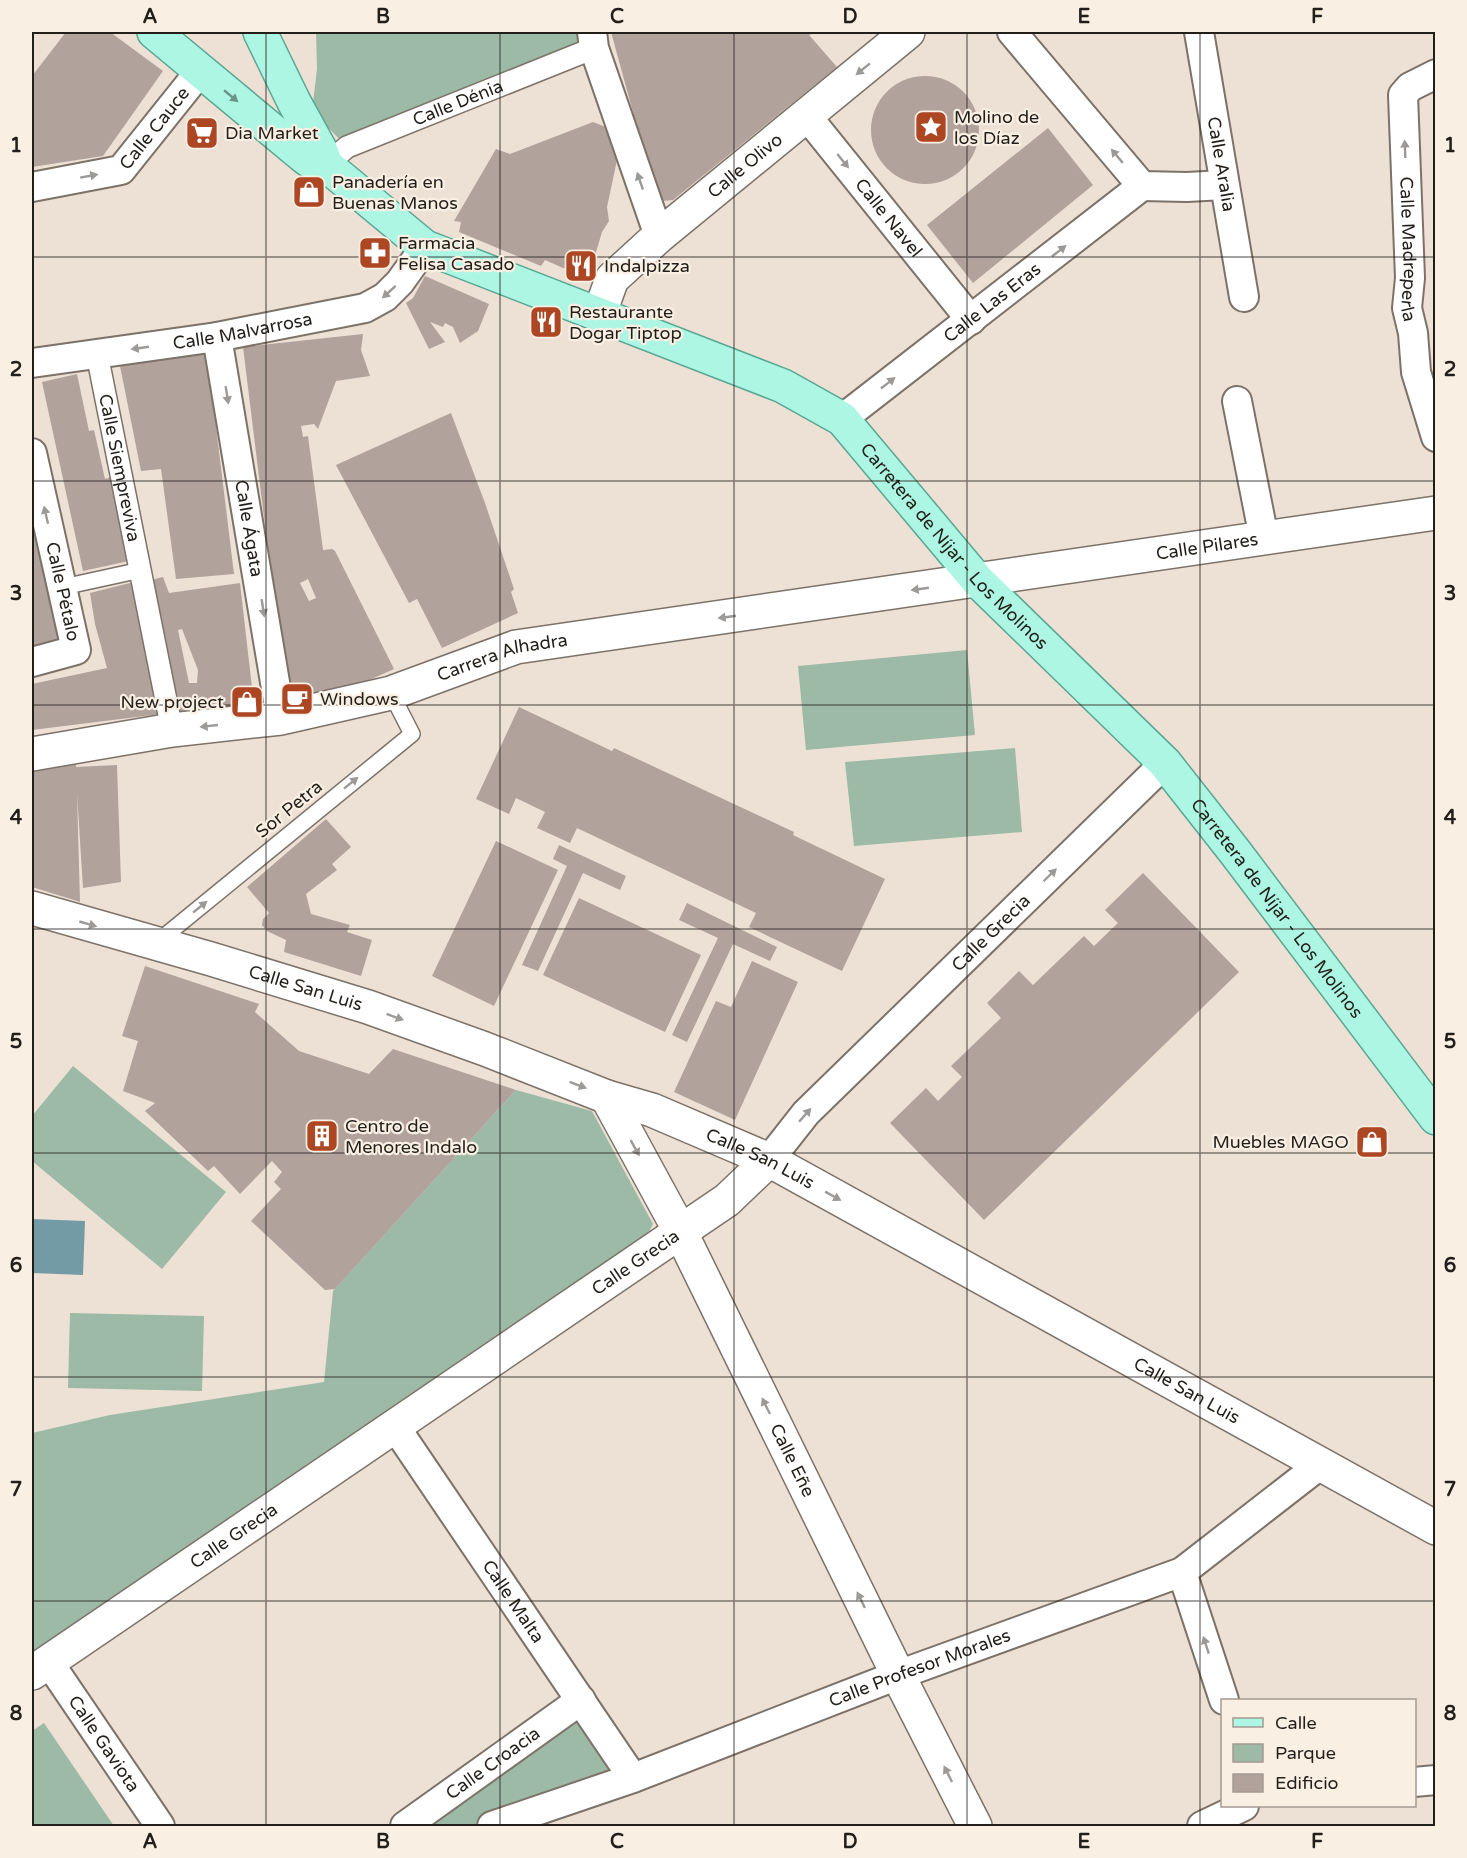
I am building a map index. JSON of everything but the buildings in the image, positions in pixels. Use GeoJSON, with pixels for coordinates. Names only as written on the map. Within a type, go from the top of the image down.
{"type":"FeatureCollection","features":[{"type":"Feature","properties":{"kind":"main road"},"geometry":{"type":"LineString","coordinates":[[154,32],[302,155],[310,161],[326,165]]}},
{"type":"Feature","properties":{"kind":"main road"},"geometry":{"type":"LineString","coordinates":[[260,32],[326,165]]}},
{"type":"Feature","properties":{"kind":"main road","name":"Carretera de Níjar - Los Molinos"},"geometry":{"type":"LineString","coordinates":[[326,165],[425,247],[783,386],[842,419],[978,581],[1165,763],[1436,1118]]}},
{"type":"Feature","properties":{"kind":"street","name":"Calle Olivo"},"geometry":{"type":"LineString","coordinates":[[599,315],[612,279],[659,236],[908,32]]}},
{"type":"Feature","properties":{"kind":"street"},"geometry":{"type":"LineString","coordinates":[[1012,32],[1142,186],[1224,185]]}},
{"type":"Feature","properties":{"kind":"street","name":"Calle Aralia"},"geometry":{"type":"LineString","coordinates":[[1199,32],[1244,297]]}},
{"type":"Feature","properties":{"kind":"street","name":"Calle Dénia"},"geometry":{"type":"LineString","coordinates":[[326,165],[346,147],[593,40]]}},
{"type":"Feature","properties":{"kind":"street"},"geometry":{"type":"LineString","coordinates":[[593,40],[659,236]]}},
{"type":"Feature","properties":{"kind":"street","name":"Calle Cauce"},"geometry":{"type":"LineString","coordinates":[[32,187],[121,170],[201,70]]}},
{"type":"Feature","properties":{"kind":"street","name":"Calle Madreperla"},"geometry":{"type":"LineString","coordinates":[[1436,74],[1410,87],[1403,95],[1410,278],[1407,308],[1424,327],[1416,372],[1436,437]]}},
{"type":"Feature","properties":{"kind":"street","name":"Calle Navel"},"geometry":{"type":"LineString","coordinates":[[806,115],[971,320]]}},
{"type":"Feature","properties":{"kind":"street","name":"Calle Las Eras"},"geometry":{"type":"LineString","coordinates":[[842,419],[1142,186]]}},
{"type":"Feature","properties":{"kind":"street","name":"Calle Malvarrosa"},"geometry":{"type":"LineString","coordinates":[[32,363],[218,337],[365,308],[385,297],[400,282],[425,247]]}},
{"type":"Feature","properties":{"kind":"street","name":"Calle Ágata"},"geometry":{"type":"LineString","coordinates":[[218,337],[281,718]]}},
{"type":"Feature","properties":{"kind":"street","name":"Calle Siempreviva"},"geometry":{"type":"LineString","coordinates":[[97,354],[172,730]]}},
{"type":"Feature","properties":{"kind":"street"},"geometry":{"type":"LineString","coordinates":[[1237,401],[1264,538]]}},
{"type":"Feature","properties":{"kind":"street","name":"Calle Pétalo"},"geometry":{"type":"LineString","coordinates":[[32,453],[76,650],[32,662]]}},
{"type":"Feature","properties":{"kind":"street","name":"Calle Pilares"},"geometry":{"type":"LineString","coordinates":[[978,581],[1436,513]]}},
{"type":"Feature","properties":{"kind":"street","name":"Carrera Alhadra"},"geometry":{"type":"LineString","coordinates":[[32,754],[172,730],[281,718],[391,693],[516,647],[978,581]]}},
{"type":"Feature","properties":{"kind":"street","name":"Calle Grecia"},"geometry":{"type":"LineString","coordinates":[[40,1667],[727,1200],[769,1160],[806,1113],[1165,763]]}},
{"type":"Feature","properties":{"kind":"street","name":"Calle San Luis"},"geometry":{"type":"LineString","coordinates":[[32,908],[368,1007],[607,1096],[652,1110],[769,1160],[1436,1528]]}},
{"type":"Feature","properties":{"kind":"street","name":"Calle Eñe"},"geometry":{"type":"LineString","coordinates":[[607,1096],[680,1231],[898,1676],[975,1827]]}},
{"type":"Feature","properties":{"kind":"street","name":"Calle Malta"},"geometry":{"type":"LineString","coordinates":[[394,1425],[633,1778]]}},
{"type":"Feature","properties":{"kind":"street","name":"Calle Profesor Morales"},"geometry":{"type":"LineString","coordinates":[[492,1827],[633,1778],[898,1676],[1182,1572],[1321,1464]]}},
{"type":"Feature","properties":{"kind":"street"},"geometry":{"type":"LineString","coordinates":[[1182,1572],[1223,1699]]}},
{"type":"Feature","properties":{"kind":"street","name":"Calle Gaviota"},"geometry":{"type":"LineString","coordinates":[[40,1667],[160,1827]]}},
{"type":"Feature","properties":{"kind":"street","name":"Calle Croacia"},"geometry":{"type":"LineString","coordinates":[[405,1827],[581,1700]]}},
{"type":"Feature","properties":{"kind":"street"},"geometry":{"type":"LineString","coordinates":[[1416,1782],[1436,1780]]}},
{"type":"Feature","properties":{"kind":"street"},"geometry":{"type":"LineString","coordinates":[[1202,1827],[1242,1807]]}},
{"type":"Feature","properties":{"kind":"lane"},"geometry":{"type":"LineString","coordinates":[[63,587],[141,575]]}},
{"type":"Feature","properties":{"kind":"lane","name":"Sor Petra"},"geometry":{"type":"LineString","coordinates":[[155,944],[412,734],[391,693]]}},
{"type":"Feature","properties":{"kind":"green space"},"geometry":{"type":"Polygon","coordinates":[[[316,32],[592,32],[594,48],[347,147],[312,111],[317,69],[316,32]]]}},
{"type":"Feature","properties":{"kind":"green space"},"geometry":{"type":"Polygon","coordinates":[[[967,650],[975,735],[806,750],[798,666],[967,650]]]}},
{"type":"Feature","properties":{"kind":"green space"},"geometry":{"type":"Polygon","coordinates":[[[1015,748],[1022,832],[854,846],[845,762],[1015,748]]]}},
{"type":"Feature","properties":{"kind":"green space"},"geometry":{"type":"Polygon","coordinates":[[[73,1066],[226,1192],[162,1269],[32,1161],[32,1116],[73,1066]]]}},
{"type":"Feature","properties":{"kind":"green space"},"geometry":{"type":"Polygon","coordinates":[[[516,1090],[592,1111],[653,1224],[632,1264],[32,1677],[32,1433],[110,1415],[324,1382],[333,1291],[516,1090]]]}},
{"type":"Feature","properties":{"kind":"green space"},"geometry":{"type":"Polygon","coordinates":[[[70,1313],[204,1316],[202,1391],[68,1388],[70,1313]]]}},
{"type":"Feature","properties":{"kind":"green space"},"geometry":{"type":"Polygon","coordinates":[[[581,1700],[633,1778],[492,1826],[405,1826],[581,1700]]]}},
{"type":"Feature","properties":{"kind":"green space"},"geometry":{"type":"Polygon","coordinates":[[[44,1723],[114,1826],[32,1826],[32,1731],[44,1723]]]}},
{"type":"Feature","properties":{"kind":"water"},"geometry":{"type":"Polygon","coordinates":[[[32,1219],[85,1221],[83,1275],[32,1273],[32,1219]]]}},
{"type":"Feature","properties":{"kind":"place","name":"Molino de los Díaz"},"geometry":{"type":"Point","coordinates":[931,127]}},
{"type":"Feature","properties":{"kind":"place","name":"Dia Market"},"geometry":{"type":"Point","coordinates":[202,133]}},
{"type":"Feature","properties":{"kind":"place","name":"Panadería en Buenas Manos"},"geometry":{"type":"Point","coordinates":[309,192]}},
{"type":"Feature","properties":{"kind":"place","name":"Farmacia Felisa Casado"},"geometry":{"type":"Point","coordinates":[375,253]}},
{"type":"Feature","properties":{"kind":"place","name":"Indalpizza"},"geometry":{"type":"Point","coordinates":[581,266]}},
{"type":"Feature","properties":{"kind":"place","name":"Restaurante Dogar Tiptop"},"geometry":{"type":"Point","coordinates":[546,322]}},
{"type":"Feature","properties":{"kind":"place","name":"Windows"},"geometry":{"type":"Point","coordinates":[297,699]}},
{"type":"Feature","properties":{"kind":"place","name":"New project"},"geometry":{"type":"Point","coordinates":[247,702]}},
{"type":"Feature","properties":{"kind":"place","name":"Centro de Menores Indalo"},"geometry":{"type":"Point","coordinates":[322,1136]}},
{"type":"Feature","properties":{"kind":"place","name":"Muebles MAGO"},"geometry":{"type":"Point","coordinates":[1372,1142]}}]}
